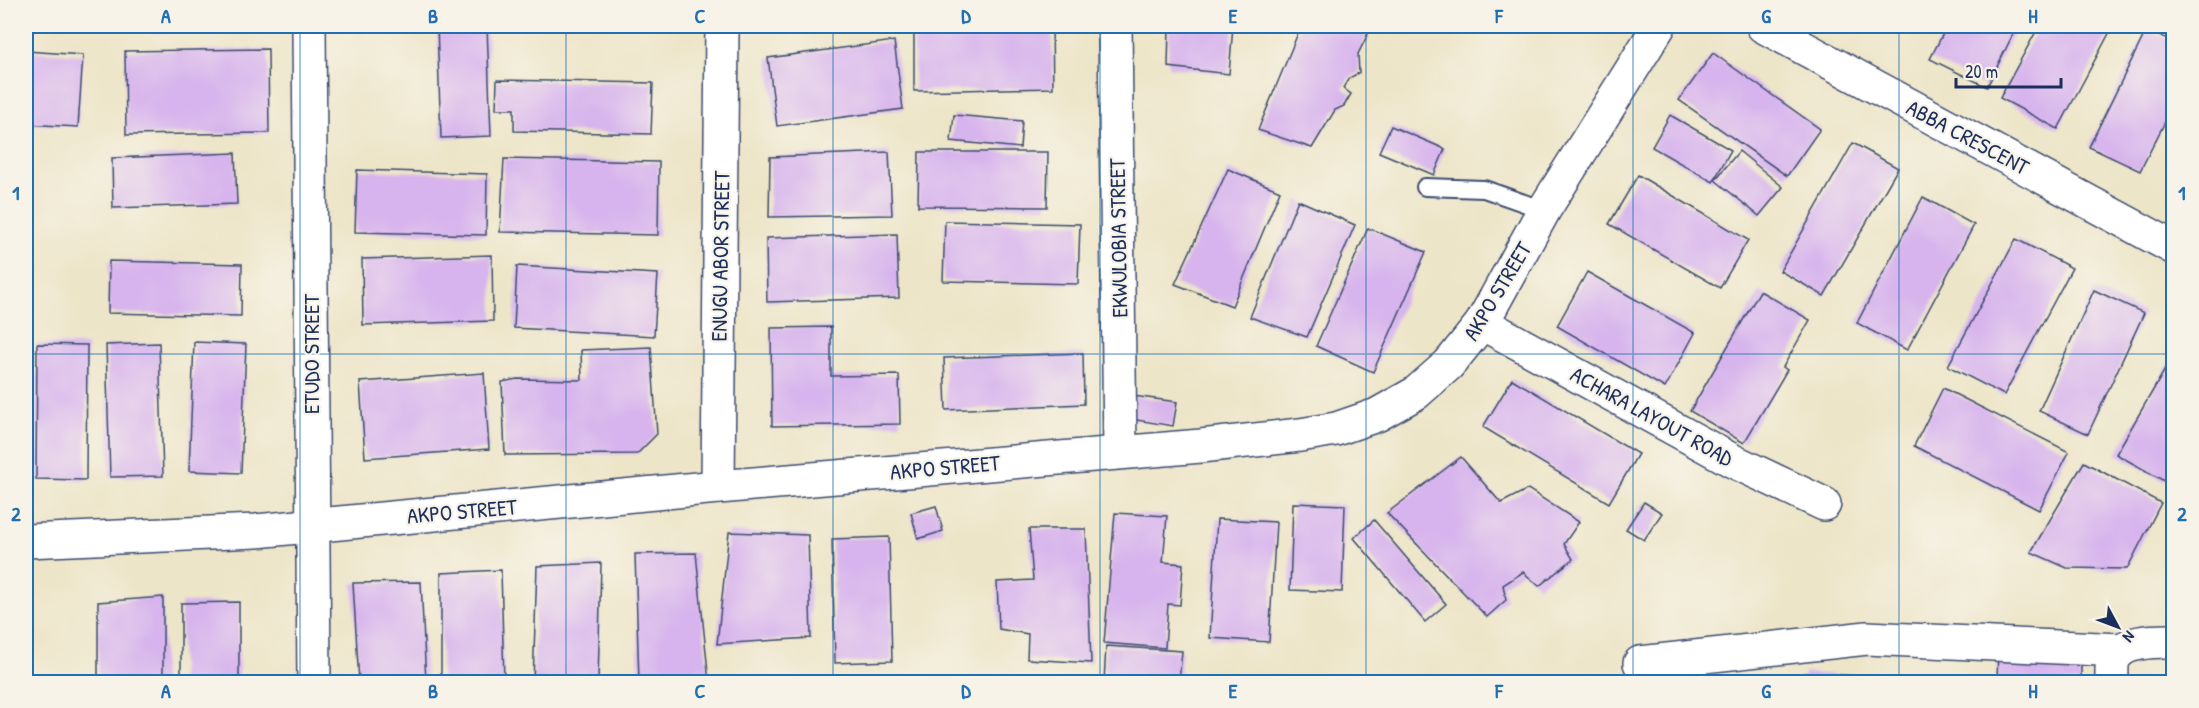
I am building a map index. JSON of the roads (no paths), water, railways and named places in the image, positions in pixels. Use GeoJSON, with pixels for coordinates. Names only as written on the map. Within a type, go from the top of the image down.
{"type":"FeatureCollection","features":[{"type":"Feature","properties":{"kind":"street","name":"ETUDO STREET"},"geometry":{"type":"LineString","coordinates":[[309,26],[314,682]]}},
{"type":"Feature","properties":{"kind":"street","name":"ENUGU ABOR STREET"},"geometry":{"type":"LineString","coordinates":[[718,487],[722,26]]}},
{"type":"Feature","properties":{"kind":"street","name":"EKWULOBIA STREET"},"geometry":{"type":"LineString","coordinates":[[1115,26],[1120,451]]}},
{"type":"Feature","properties":{"kind":"street","name":"AKPO STREET"},"geometry":{"type":"LineString","coordinates":[[26,542],[312,526],[718,487],[1120,451],[1202,446],[1336,429],[1377,415],[1416,393],[1449,364],[1482,323],[1544,210],[1659,26]]}},
{"type":"Feature","properties":{"kind":"street","name":"ABBA CRESCENT"},"geometry":{"type":"LineString","coordinates":[[1763,26],[2174,248]]}},
{"type":"Feature","properties":{"kind":"street","name":"ACHARA LAYOUT ROAD"},"geometry":{"type":"LineString","coordinates":[[1482,323],[1733,461],[1824,504]]}},
{"type":"Feature","properties":{"kind":"street"},"geometry":{"type":"LineString","coordinates":[[1640,663],[1867,638],[2121,650],[2148,641],[2174,641]]}},
{"type":"Feature","properties":{"kind":"street"},"geometry":{"type":"LineString","coordinates":[[2112,682],[2113,660],[2121,650]]}},
{"type":"Feature","properties":{"kind":"lane"},"geometry":{"type":"LineString","coordinates":[[1425,187],[1484,189],[1544,210]]}}]}
